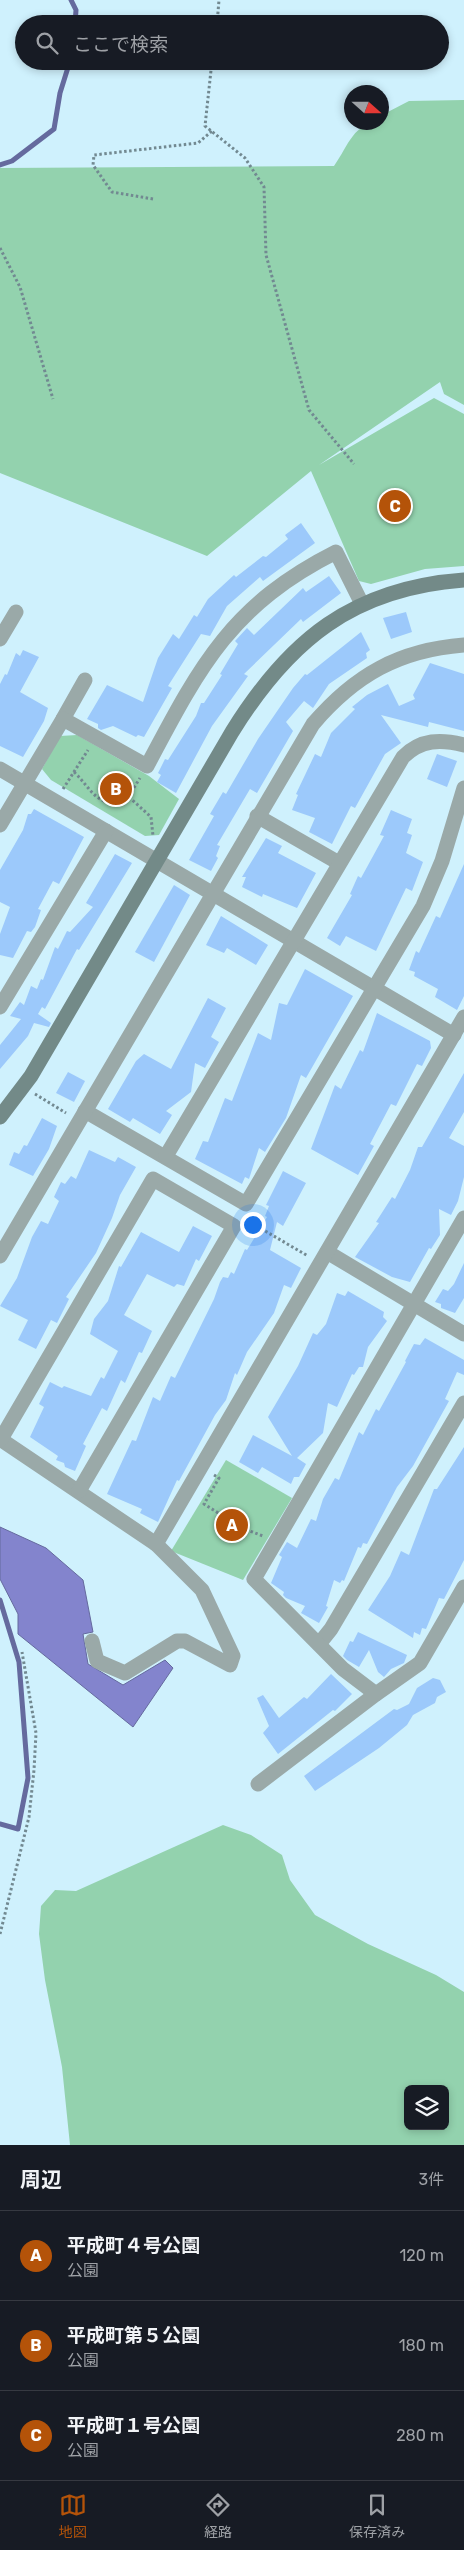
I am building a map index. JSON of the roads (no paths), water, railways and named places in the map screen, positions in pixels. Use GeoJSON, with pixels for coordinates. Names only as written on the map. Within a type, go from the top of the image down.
{"type":"FeatureCollection","features":[{"type":"Feature","properties":{"kind":"street"},"geometry":{"type":"LineString","coordinates":[[63,719],[147,766],[177,709],[210,657],[238,621],[275,588],[305,568],[336,552],[362,604]]}},
{"type":"Feature","properties":{"kind":"street"},"geometry":{"type":"LineString","coordinates":[[0,1117],[31,1076],[232,732],[266,681],[302,643],[346,612],[362,604],[404,589],[464,580]]}},
{"type":"Feature","properties":{"kind":"street"},"geometry":{"type":"LineString","coordinates":[[0,639],[16,612]]}},
{"type":"Feature","properties":{"kind":"street"},"geometry":{"type":"LineString","coordinates":[[0,1256],[79,1114],[313,724],[350,686],[370,672],[392,661],[420,652],[464,645]]}},
{"type":"Feature","properties":{"kind":"street"},"geometry":{"type":"LineString","coordinates":[[0,825],[85,680]]}},
{"type":"Feature","properties":{"kind":"street"},"geometry":{"type":"LineString","coordinates":[[166,1156],[397,765],[409,750],[424,743],[438,740],[464,745]]}},
{"type":"Feature","properties":{"kind":"street"},"geometry":{"type":"LineString","coordinates":[[0,769],[158,860],[211,894],[373,990],[454,1035]]}},
{"type":"Feature","properties":{"kind":"street"},"geometry":{"type":"LineString","coordinates":[[79,1114],[166,1156],[246,1204],[431,889],[464,788]]}},
{"type":"Feature","properties":{"kind":"street"},"geometry":{"type":"LineString","coordinates":[[257,816],[339,863]]}},
{"type":"Feature","properties":{"kind":"street"},"geometry":{"type":"LineString","coordinates":[[0,1007],[106,831]]}},
{"type":"Feature","properties":{"kind":"street"},"geometry":{"type":"LineString","coordinates":[[156,1544],[464,1017]]}},
{"type":"Feature","properties":{"kind":"street"},"geometry":{"type":"LineString","coordinates":[[78,1492],[234,1226],[153,1179],[0,1439],[78,1492],[156,1544],[202,1590],[233,1656],[230,1665],[184,1642],[177,1641],[125,1673],[97,1661],[92,1641]]}},
{"type":"Feature","properties":{"kind":"street"},"geometry":{"type":"LineString","coordinates":[[376,1694],[343,1669],[254,1579],[464,1218]]}},
{"type":"Feature","properties":{"kind":"street"},"geometry":{"type":"LineString","coordinates":[[327,1252],[464,1334]]}},
{"type":"Feature","properties":{"kind":"street"},"geometry":{"type":"LineString","coordinates":[[319,1644],[331,1630],[464,1403]]}},
{"type":"Feature","properties":{"kind":"street"},"geometry":{"type":"LineString","coordinates":[[258,1784],[420,1663],[464,1587]]}},
{"type":"Feature","properties":{"kind":"water"},"geometry":{"type":"Polygon","coordinates":[[[0,1527],[46,1548],[83,1580],[93,1632],[83,1634],[88,1664],[123,1685],[165,1660],[173,1668],[133,1727],[18,1634],[18,1614],[0,1579],[0,1527]]]}},
{"type":"Feature","properties":{"kind":"waterway"},"geometry":{"type":"LineString","coordinates":[[71,0],[76,10],[76,15]]}},
{"type":"Feature","properties":{"kind":"waterway"},"geometry":{"type":"LineString","coordinates":[[0,165],[12,161],[54,129],[60,93],[67,70]]}},
{"type":"Feature","properties":{"kind":"waterway"},"geometry":{"type":"LineString","coordinates":[[0,1600],[19,1662],[28,1778],[18,1829],[0,1824]]}},
{"type":"Feature","properties":{"kind":"place","name":"平成町１号公園"},"geometry":{"type":"Point","coordinates":[395,506]}},
{"type":"Feature","properties":{"kind":"place","name":"平成町第５公園"},"geometry":{"type":"Point","coordinates":[116,789]}},
{"type":"Feature","properties":{"kind":"place","name":"平成町４号公園"},"geometry":{"type":"Point","coordinates":[232,1525]}}]}
